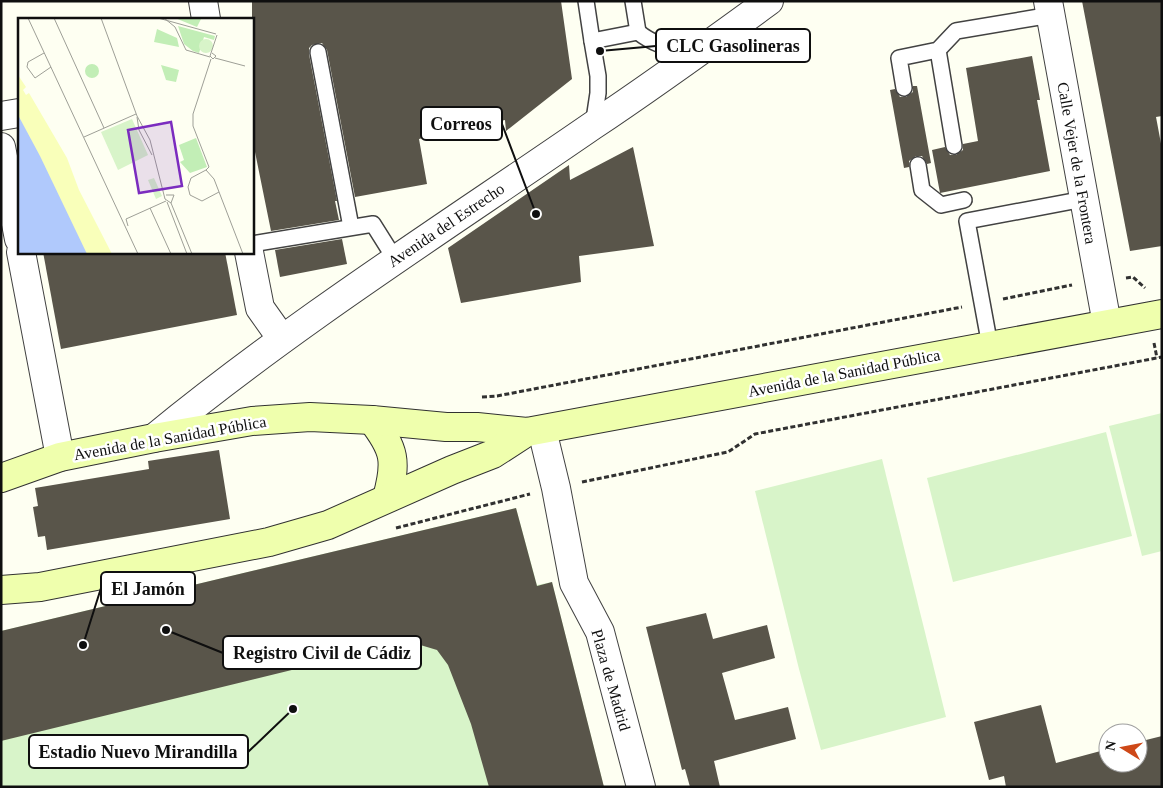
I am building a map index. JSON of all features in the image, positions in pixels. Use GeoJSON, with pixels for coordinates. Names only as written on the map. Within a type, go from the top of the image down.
{"type":"FeatureCollection","features":[{"type":"Feature","properties":{"kind":"main road","name":"Avenida de la Sanidad Pública"},"geometry":{"type":"LineString","coordinates":[[1,478],[60,457],[252,421],[310,418],[372,420],[446,427],[535,431],[1162,314]]}},
{"type":"Feature","properties":{"kind":"main road"},"geometry":{"type":"LineString","coordinates":[[372,420],[385,437],[393,457],[393,475],[387,498]]}},
{"type":"Feature","properties":{"kind":"main road","name":"Avenida de la Sanidad Pública"},"geometry":{"type":"LineString","coordinates":[[1,590],[40,587],[269,542],[328,525],[493,454],[535,431]]}},
{"type":"Feature","properties":{"kind":"street"},"geometry":{"type":"LineString","coordinates":[[203,1],[206,18]]}},
{"type":"Feature","properties":{"kind":"street","name":"Avenida del Estrecho"},"geometry":{"type":"LineString","coordinates":[[154,438],[282,339],[395,259],[593,126],[769,1]]}},
{"type":"Feature","properties":{"kind":"street","name":"Calle Vejer de la Frontera"},"geometry":{"type":"LineString","coordinates":[[1049,8],[1107,324]]}},
{"type":"Feature","properties":{"kind":"street"},"geometry":{"type":"LineString","coordinates":[[1,116],[18,113]]}},
{"type":"Feature","properties":{"kind":"street"},"geometry":{"type":"LineString","coordinates":[[1,147],[18,234]]}},
{"type":"Feature","properties":{"kind":"street"},"geometry":{"type":"LineString","coordinates":[[21,254],[60,457]]}},
{"type":"Feature","properties":{"kind":"street"},"geometry":{"type":"LineString","coordinates":[[249,254],[260,308],[282,339]]}},
{"type":"Feature","properties":{"kind":"street","name":"Plaza de Madrid"},"geometry":{"type":"LineString","coordinates":[[535,431],[556,488],[574,583],[600,632],[641,787]]}},
{"type":"Feature","properties":{"kind":"lane"},"geometry":{"type":"LineString","coordinates":[[586,1],[598,76],[598,93],[593,126]]}},
{"type":"Feature","properties":{"kind":"lane"},"geometry":{"type":"LineString","coordinates":[[633,1],[638,32],[648,40],[664,47],[695,55]]}},
{"type":"Feature","properties":{"kind":"lane"},"geometry":{"type":"LineString","coordinates":[[904,88],[899,58],[938,50],[956,31],[1049,8]]}},
{"type":"Feature","properties":{"kind":"lane"},"geometry":{"type":"LineString","coordinates":[[592,41],[638,32]]}},
{"type":"Feature","properties":{"kind":"lane"},"geometry":{"type":"LineString","coordinates":[[938,50],[954,146]]}},
{"type":"Feature","properties":{"kind":"lane"},"geometry":{"type":"LineString","coordinates":[[318,52],[351,227]]}},
{"type":"Feature","properties":{"kind":"lane"},"geometry":{"type":"LineString","coordinates":[[918,166],[922,190],[941,205],[963,194],[990,346]]}},
{"type":"Feature","properties":{"kind":"lane"},"geometry":{"type":"LineString","coordinates":[[968,221],[1084,200]]}},
{"type":"Feature","properties":{"kind":"lane"},"geometry":{"type":"LineString","coordinates":[[254,244],[372,224],[395,259]]}},
{"type":"Feature","properties":{"kind":"path"},"geometry":{"type":"LineString","coordinates":[[479,397],[497,396],[1080,284]]}},
{"type":"Feature","properties":{"kind":"path"},"geometry":{"type":"LineString","coordinates":[[1157,358],[1162,357]]}},
{"type":"Feature","properties":{"kind":"green space"},"geometry":{"type":"Polygon","coordinates":[[[1162,413],[1162,551],[1142,556],[1109,426],[1162,413]]]}},
{"type":"Feature","properties":{"kind":"green space"},"geometry":{"type":"Polygon","coordinates":[[[1106,432],[1132,536],[953,582],[927,478],[1106,432]]]}},
{"type":"Feature","properties":{"kind":"green space"},"geometry":{"type":"Polygon","coordinates":[[[882,459],[946,717],[821,750],[755,491],[882,459]]]}},
{"type":"Feature","properties":{"kind":"green space"},"geometry":{"type":"Polygon","coordinates":[[[516,508],[537,585],[552,582],[604,787],[1,787],[1,631],[516,508]]]}},
{"type":"Feature","properties":{"kind":"building"},"geometry":{"type":"Polygon","coordinates":[[[252,1],[561,1],[572,79],[506,131],[505,120],[419,139],[427,184],[355,197],[327,50],[322,43],[312,45],[309,48],[309,54],[339,220],[271,231],[254,147],[254,18],[252,18],[252,1]]]}},
{"type":"Feature","properties":{"kind":"building"},"geometry":{"type":"Polygon","coordinates":[[[1082,1],[1162,1],[1162,116],[1156,117],[1162,149],[1162,246],[1130,251],[1082,1]]]}},
{"type":"Feature","properties":{"kind":"building"},"geometry":{"type":"Polygon","coordinates":[[[1032,56],[1040,100],[1037,100],[1050,171],[940,193],[932,150],[945,147],[950,155],[956,155],[963,150],[963,144],[978,141],[966,68],[1032,56]]]}},
{"type":"Feature","properties":{"kind":"building"},"geometry":{"type":"Polygon","coordinates":[[[913,86],[917,86],[931,163],[927,164],[922,156],[916,156],[909,161],[909,167],[904,168],[890,90],[895,89],[900,97],[906,97],[913,92],[913,86]]]}},
{"type":"Feature","properties":{"kind":"building"},"geometry":{"type":"Polygon","coordinates":[[[633,147],[654,246],[579,256],[581,282],[461,303],[448,248],[569,165],[570,180],[633,147]]]}},
{"type":"Feature","properties":{"kind":"building"},"geometry":{"type":"Polygon","coordinates":[[[342,239],[347,264],[280,277],[275,250],[342,239]]]}},
{"type":"Feature","properties":{"kind":"building"},"geometry":{"type":"Polygon","coordinates":[[[43,254],[225,254],[237,315],[61,349],[43,254]]]}},
{"type":"Feature","properties":{"kind":"building"},"geometry":{"type":"Polygon","coordinates":[[[219,450],[230,519],[47,550],[45,536],[38,537],[33,507],[38,506],[35,488],[149,469],[148,461],[219,450]]]}},
{"type":"Feature","properties":{"kind":"building"},"geometry":{"type":"Polygon","coordinates":[[[516,508],[537,586],[552,582],[604,787],[489,787],[471,724],[448,665],[437,650],[417,644],[304,667],[1,741],[1,631],[516,508]]]}},
{"type":"Feature","properties":{"kind":"building"},"geometry":{"type":"Polygon","coordinates":[[[706,613],[713,639],[767,625],[775,658],[722,673],[735,720],[788,707],[796,739],[714,761],[720,787],[690,787],[685,769],[682,770],[646,627],[706,613]]]}},
{"type":"Feature","properties":{"kind":"building"},"geometry":{"type":"Polygon","coordinates":[[[1041,705],[1056,763],[1098,752],[1098,773],[1148,773],[1148,740],[1162,736],[1162,787],[1006,787],[1004,776],[989,780],[974,722],[1041,705]]]}},
{"type":"Feature","properties":{"kind":"place","name":"CLC Gasolineras"},"geometry":{"type":"Point","coordinates":[600,51]}},
{"type":"Feature","properties":{"kind":"place","name":"Correos"},"geometry":{"type":"Point","coordinates":[536,214]}},
{"type":"Feature","properties":{"kind":"place","name":"Registro Civil de Cádiz"},"geometry":{"type":"Point","coordinates":[166,630]}},
{"type":"Feature","properties":{"kind":"place","name":"El Jamón"},"geometry":{"type":"Point","coordinates":[83,645]}},
{"type":"Feature","properties":{"kind":"place","name":"Estadio Nuevo Mirandilla"},"geometry":{"type":"Point","coordinates":[293,709]}}]}
